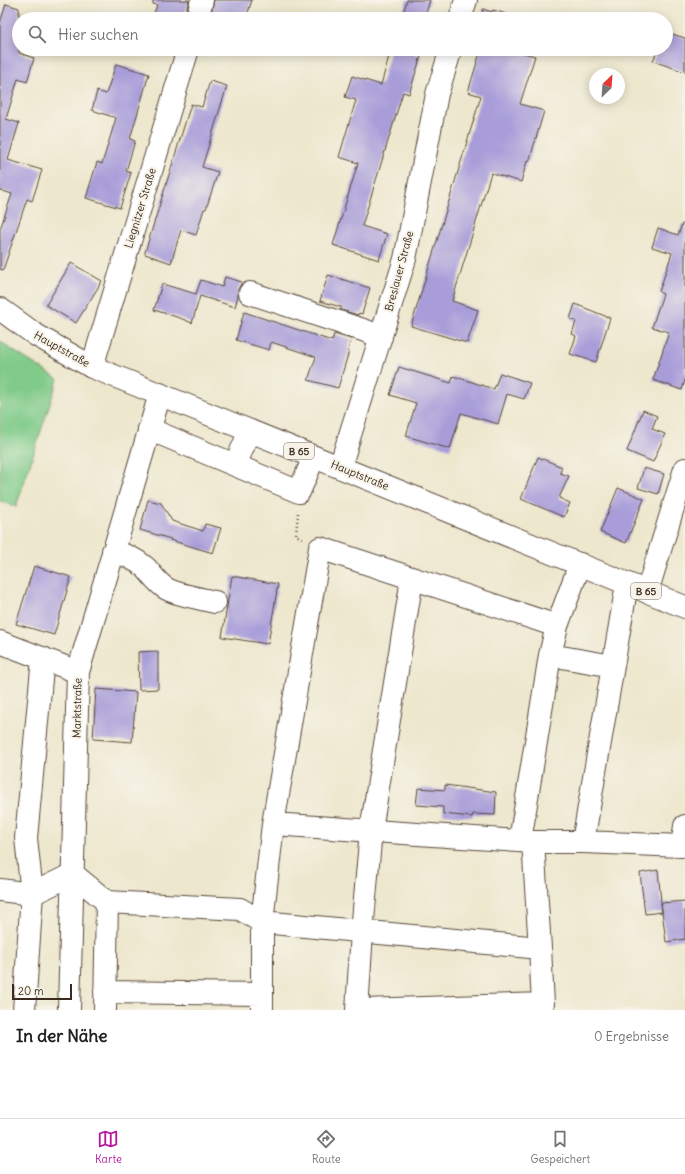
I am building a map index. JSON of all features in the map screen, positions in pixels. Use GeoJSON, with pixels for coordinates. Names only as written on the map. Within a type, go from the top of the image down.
{"type":"FeatureCollection","features":[{"type":"Feature","properties":{"kind":"street"},"geometry":{"type":"LineString","coordinates":[[199,12],[202,0]]}},
{"type":"Feature","properties":{"kind":"street"},"geometry":{"type":"LineString","coordinates":[[462,12],[466,0]]}},
{"type":"Feature","properties":{"kind":"street","name":"Liegnitzer Straße"},"geometry":{"type":"LineString","coordinates":[[92,367],[186,56]]}},
{"type":"Feature","properties":{"kind":"street","name":"Breslauer Straße"},"geometry":{"type":"LineString","coordinates":[[340,467],[405,259],[437,94],[449,56]]}},
{"type":"Feature","properties":{"kind":"street"},"geometry":{"type":"LineString","coordinates":[[250,293],[381,337]]}},
{"type":"Feature","properties":{"kind":"street","name":"Hauptstraße"},"geometry":{"type":"LineString","coordinates":[[0,309],[36,336],[92,367],[685,607]]}},
{"type":"Feature","properties":{"kind":"street","name":"Marktstraße"},"geometry":{"type":"LineString","coordinates":[[69,1010],[78,672],[160,394]]}},
{"type":"Feature","properties":{"kind":"street"},"geometry":{"type":"LineString","coordinates":[[149,429],[299,492],[314,457]]}},
{"type":"Feature","properties":{"kind":"street"},"geometry":{"type":"LineString","coordinates":[[235,465],[250,431]]}},
{"type":"Feature","properties":{"kind":"street"},"geometry":{"type":"LineString","coordinates":[[583,842],[613,666],[637,588],[685,469]]}},
{"type":"Feature","properties":{"kind":"street"},"geometry":{"type":"LineString","coordinates":[[107,902],[105,1001],[262,1002],[262,922],[273,824],[320,548],[557,626]]}},
{"type":"Feature","properties":{"kind":"street"},"geometry":{"type":"LineString","coordinates":[[113,551],[135,559],[146,568],[158,583],[168,590],[215,602]]}},
{"type":"Feature","properties":{"kind":"street"},"geometry":{"type":"LineString","coordinates":[[363,1010],[543,1004],[540,948],[526,841],[550,655],[557,626],[580,564]]}},
{"type":"Feature","properties":{"kind":"street"},"geometry":{"type":"LineString","coordinates":[[357,1010],[371,830],[412,579]]}},
{"type":"Feature","properties":{"kind":"street"},"geometry":{"type":"LineString","coordinates":[[0,642],[78,672]]}},
{"type":"Feature","properties":{"kind":"street"},"geometry":{"type":"LineString","coordinates":[[550,655],[613,666]]}},
{"type":"Feature","properties":{"kind":"street"},"geometry":{"type":"LineString","coordinates":[[24,1010],[32,894],[26,838],[43,658]]}},
{"type":"Feature","properties":{"kind":"street"},"geometry":{"type":"LineString","coordinates":[[273,824],[526,841],[682,846],[685,826]]}},
{"type":"Feature","properties":{"kind":"street"},"geometry":{"type":"LineString","coordinates":[[0,890],[32,894],[73,874],[107,902],[240,909],[262,922],[540,948]]}},
{"type":"Feature","properties":{"kind":"path"},"geometry":{"type":"LineString","coordinates":[[299,492],[296,535],[320,548]]}},
{"type":"Feature","properties":{"kind":"green space"},"geometry":{"type":"Polygon","coordinates":[[[0,341],[58,379],[16,507],[0,501],[0,341]]]}},
{"type":"Feature","properties":{"kind":"building"},"geometry":{"type":"Polygon","coordinates":[[[153,0],[189,0],[186,12],[154,12],[157,5],[153,4],[153,0]]]}},
{"type":"Feature","properties":{"kind":"building"},"geometry":{"type":"Polygon","coordinates":[[[214,0],[252,0],[248,12],[211,12],[214,0]]]}},
{"type":"Feature","properties":{"kind":"building"},"geometry":{"type":"Polygon","coordinates":[[[407,0],[430,0],[426,12],[403,12],[407,0]]]}},
{"type":"Feature","properties":{"kind":"building"},"geometry":{"type":"Polygon","coordinates":[[[6,4],[19,8],[19,12],[12,12],[12,56],[28,56],[34,58],[27,82],[18,79],[6,119],[19,123],[8,160],[42,170],[32,201],[27,199],[3,270],[0,269],[0,229],[12,194],[0,190],[0,23],[6,4]]]}},
{"type":"Feature","properties":{"kind":"building"},"geometry":{"type":"Polygon","coordinates":[[[483,9],[492,12],[482,12],[483,9]]]}},
{"type":"Feature","properties":{"kind":"building"},"geometry":{"type":"Polygon","coordinates":[[[673,34],[685,38],[685,72],[653,61],[655,56],[673,56],[673,34]]]}},
{"type":"Feature","properties":{"kind":"building"},"geometry":{"type":"Polygon","coordinates":[[[389,56],[421,56],[409,94],[403,92],[362,226],[387,234],[379,260],[333,245],[358,163],[339,157],[356,100],[345,97],[352,76],[381,85],[389,56]]]}},
{"type":"Feature","properties":{"kind":"building"},"geometry":{"type":"Polygon","coordinates":[[[479,56],[535,56],[520,104],[544,111],[529,162],[527,161],[521,182],[491,173],[452,301],[478,310],[467,343],[411,326],[481,96],[468,92],[479,56]]]}},
{"type":"Feature","properties":{"kind":"building"},"geometry":{"type":"Polygon","coordinates":[[[116,64],[149,74],[130,139],[135,141],[126,171],[131,173],[120,208],[86,198],[97,162],[102,164],[116,118],[92,110],[97,91],[106,94],[116,64]]]}},
{"type":"Feature","properties":{"kind":"building"},"geometry":{"type":"Polygon","coordinates":[[[210,81],[227,86],[202,167],[218,172],[196,235],[181,230],[171,263],[145,254],[145,252],[191,104],[202,107],[210,81]]]}},
{"type":"Feature","properties":{"kind":"building"},"geometry":{"type":"Polygon","coordinates":[[[682,224],[685,224],[685,380],[682,390],[653,380],[669,332],[652,327],[663,294],[659,292],[672,253],[652,247],[658,228],[678,235],[682,224]]]}},
{"type":"Feature","properties":{"kind":"building"},"geometry":{"type":"Polygon","coordinates":[[[71,263],[102,281],[76,323],[46,305],[71,263]]]}},
{"type":"Feature","properties":{"kind":"building"},"geometry":{"type":"Polygon","coordinates":[[[328,275],[370,288],[362,314],[359,313],[358,315],[341,310],[341,307],[320,301],[328,275]]]}},
{"type":"Feature","properties":{"kind":"building"},"geometry":{"type":"Polygon","coordinates":[[[225,277],[242,282],[238,289],[235,307],[200,296],[192,323],[154,310],[162,284],[196,294],[201,280],[222,287],[225,277]]]}},
{"type":"Feature","properties":{"kind":"building"},"geometry":{"type":"Polygon","coordinates":[[[575,304],[610,318],[596,362],[570,354],[576,336],[572,334],[576,321],[570,319],[575,304]]]}},
{"type":"Feature","properties":{"kind":"building"},"geometry":{"type":"Polygon","coordinates":[[[244,312],[332,341],[334,334],[351,339],[338,388],[308,380],[316,357],[271,342],[269,350],[236,340],[244,312]]]}},
{"type":"Feature","properties":{"kind":"building"},"geometry":{"type":"Polygon","coordinates":[[[399,367],[451,383],[453,376],[494,389],[500,373],[530,383],[524,399],[507,394],[498,424],[461,413],[450,449],[406,436],[416,403],[390,395],[399,367]]]}},
{"type":"Feature","properties":{"kind":"building"},"geometry":{"type":"Polygon","coordinates":[[[643,410],[657,416],[652,429],[665,434],[653,462],[627,451],[643,410]]]}},
{"type":"Feature","properties":{"kind":"building"},"geometry":{"type":"Polygon","coordinates":[[[538,457],[562,467],[560,473],[569,476],[559,498],[570,503],[564,517],[521,499],[538,457]]]}},
{"type":"Feature","properties":{"kind":"building"},"geometry":{"type":"Polygon","coordinates":[[[644,468],[664,474],[658,494],[638,488],[644,468]]]}},
{"type":"Feature","properties":{"kind":"building"},"geometry":{"type":"Polygon","coordinates":[[[618,488],[644,499],[626,543],[600,532],[618,488]]]}},
{"type":"Feature","properties":{"kind":"building"},"geometry":{"type":"Polygon","coordinates":[[[148,500],[161,503],[172,521],[203,531],[205,524],[221,528],[213,553],[140,530],[148,500]]]}},
{"type":"Feature","properties":{"kind":"building"},"geometry":{"type":"Polygon","coordinates":[[[34,566],[71,577],[54,635],[16,624],[34,566]]]}},
{"type":"Feature","properties":{"kind":"building"},"geometry":{"type":"Polygon","coordinates":[[[232,576],[278,584],[268,644],[222,637],[232,576]]]}},
{"type":"Feature","properties":{"kind":"building"},"geometry":{"type":"Polygon","coordinates":[[[158,651],[158,689],[139,690],[138,652],[158,651]]]}},
{"type":"Feature","properties":{"kind":"building"},"geometry":{"type":"Polygon","coordinates":[[[96,689],[136,692],[132,742],[93,739],[96,689]]]}},
{"type":"Feature","properties":{"kind":"building"},"geometry":{"type":"Polygon","coordinates":[[[445,785],[496,792],[495,815],[473,814],[472,817],[443,814],[443,807],[416,805],[418,788],[445,790],[445,785]]]}},
{"type":"Feature","properties":{"kind":"building"},"geometry":{"type":"Polygon","coordinates":[[[658,870],[662,912],[645,914],[640,873],[658,870]]]}},
{"type":"Feature","properties":{"kind":"building"},"geometry":{"type":"Polygon","coordinates":[[[685,901],[685,939],[666,942],[661,903],[685,901]]]}}]}
